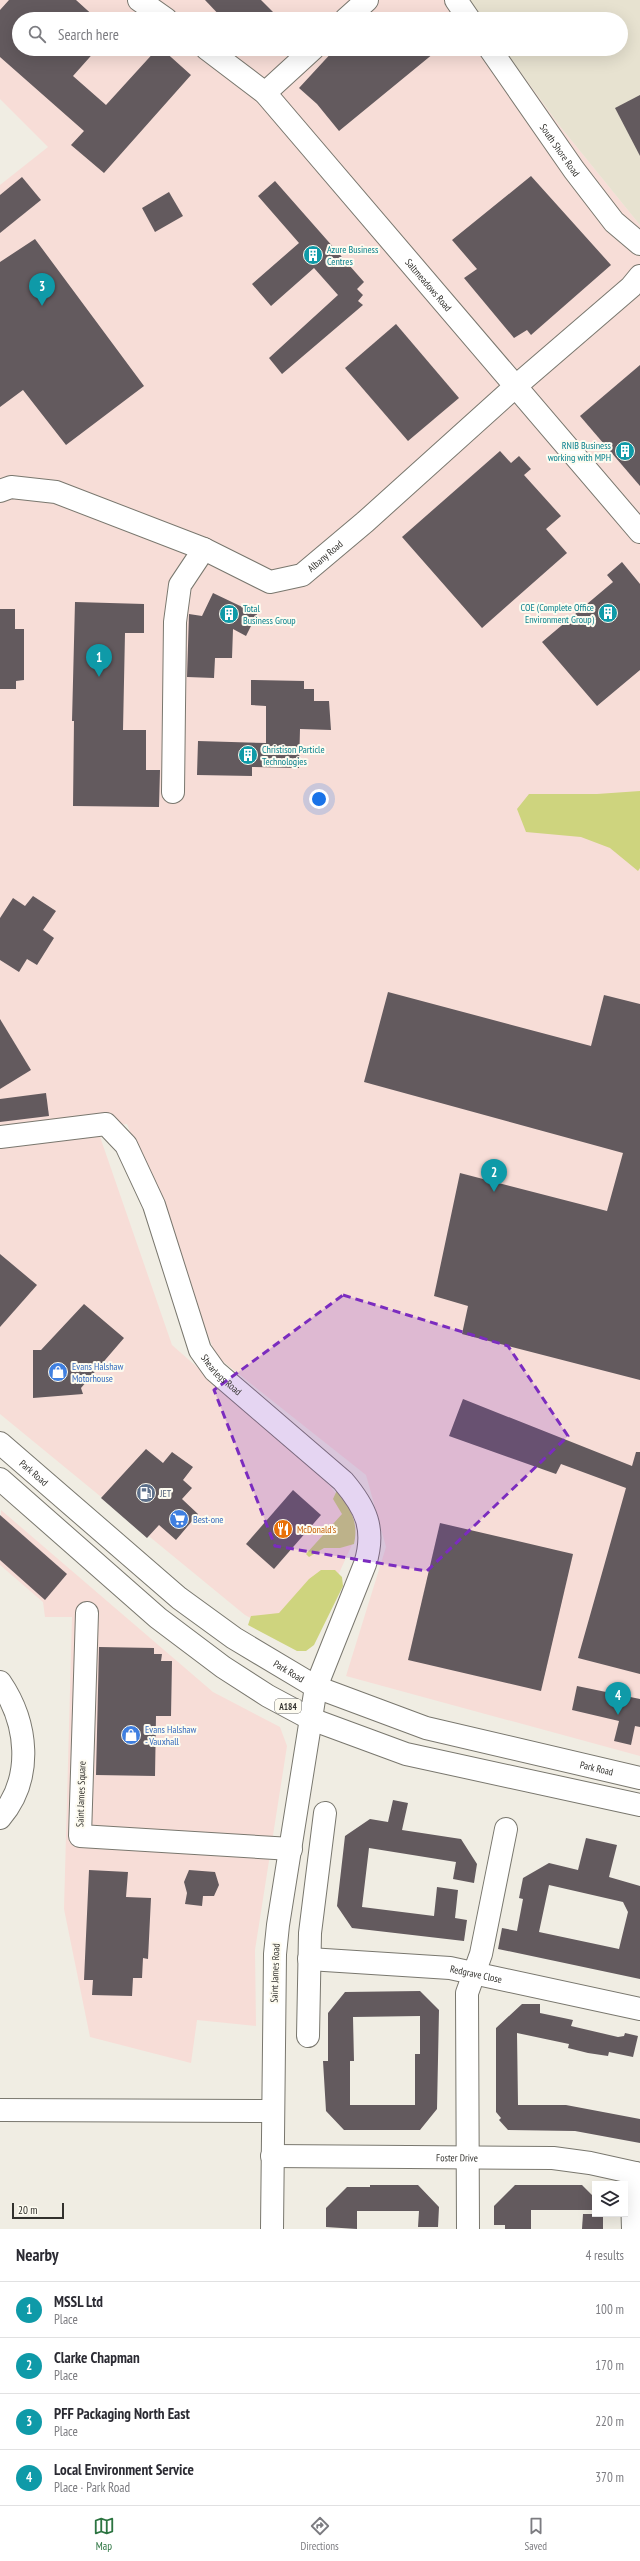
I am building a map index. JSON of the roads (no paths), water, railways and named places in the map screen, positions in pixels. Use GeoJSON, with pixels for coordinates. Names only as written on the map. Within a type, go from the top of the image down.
{"type":"FeatureCollection","features":[{"type":"Feature","properties":{"kind":"main road"},"geometry":{"type":"LineString","coordinates":[[139,0],[156,12]]}},
{"type":"Feature","properties":{"kind":"main road"},"geometry":{"type":"LineString","coordinates":[[354,12],[367,0]]}},
{"type":"Feature","properties":{"kind":"main road"},"geometry":{"type":"LineString","coordinates":[[456,0],[464,12]]}},
{"type":"Feature","properties":{"kind":"main road","name":"Saltmeadows Road"},"geometry":{"type":"LineString","coordinates":[[216,56],[265,93],[640,532]]}},
{"type":"Feature","properties":{"kind":"main road"},"geometry":{"type":"LineString","coordinates":[[265,93],[305,56]]}},
{"type":"Feature","properties":{"kind":"main road","name":"South Shore Road"},"geometry":{"type":"LineString","coordinates":[[495,56],[574,170],[614,222],[640,244]]}},
{"type":"Feature","properties":{"kind":"main road"},"geometry":{"type":"LineString","coordinates":[[516,386],[631,287],[640,276]]}},
{"type":"Feature","properties":{"kind":"main road","name":"Albany Road"},"geometry":{"type":"LineString","coordinates":[[0,491],[11,487],[56,492],[204,549],[270,582],[302,575],[365,522],[516,386]]}},
{"type":"Feature","properties":{"kind":"main road"},"geometry":{"type":"LineString","coordinates":[[173,792],[175,622],[180,585],[204,549]]}},
{"type":"Feature","properties":{"kind":"main road","name":"Shearlegs Road"},"geometry":{"type":"LineString","coordinates":[[0,1137],[106,1124],[126,1145],[154,1204],[200,1350],[215,1371],[343,1481],[360,1501],[369,1526],[370,1547],[316,1687]]}},
{"type":"Feature","properties":{"kind":"main road","name":"Park Road"},"geometry":{"type":"LineString","coordinates":[[0,1443],[180,1598],[234,1638],[316,1687],[426,1728],[640,1778]]}},
{"type":"Feature","properties":{"kind":"main road","name":"A184"},"geometry":{"type":"LineString","coordinates":[[0,1479],[158,1618],[223,1667],[268,1696],[311,1719],[406,1754],[472,1767],[640,1805]]}},
{"type":"Feature","properties":{"kind":"main road","name":"Saint James Square"},"geometry":{"type":"LineString","coordinates":[[87,1613],[80,1836],[291,1849]]}},
{"type":"Feature","properties":{"kind":"main road"},"geometry":{"type":"LineString","coordinates":[[0,1682],[20,1719],[24,1752],[17,1789],[0,1818]]}},
{"type":"Feature","properties":{"kind":"main road","name":"Saint James Road"},"geometry":{"type":"LineString","coordinates":[[272,2229],[272,2111],[275,1954],[316,1687]]}},
{"type":"Feature","properties":{"kind":"main road"},"geometry":{"type":"LineString","coordinates":[[472,1767],[480,1740]]}},
{"type":"Feature","properties":{"kind":"main road"},"geometry":{"type":"LineString","coordinates":[[308,2036],[309,1959],[325,1813]]}},
{"type":"Feature","properties":{"kind":"main road"},"geometry":{"type":"LineString","coordinates":[[468,2229],[467,1993],[473,1972],[481,1954],[506,1830]]}},
{"type":"Feature","properties":{"kind":"main road","name":"Redgrave Close"},"geometry":{"type":"LineString","coordinates":[[309,1959],[436,1967],[473,1972],[640,2009]]}},
{"type":"Feature","properties":{"kind":"main road"},"geometry":{"type":"LineString","coordinates":[[0,2110],[272,2111]]}},
{"type":"Feature","properties":{"kind":"main road","name":"Foster Drive"},"geometry":{"type":"LineString","coordinates":[[272,2156],[571,2159],[638,2174]]}},
{"type":"Feature","properties":{"kind":"main road"},"geometry":{"type":"LineString","coordinates":[[633,2229],[632,2196],[638,2174]]}},
{"type":"Feature","properties":{"kind":"place","name":"Azure Business Centres"},"geometry":{"type":"Point","coordinates":[313,255]}},
{"type":"Feature","properties":{"kind":"place","name":"PFF Packaging North East"},"geometry":{"type":"Point","coordinates":[42,306]}},
{"type":"Feature","properties":{"kind":"place","name":"RNIB Business working with MPH"},"geometry":{"type":"Point","coordinates":[625,451]}},
{"type":"Feature","properties":{"kind":"place","name":"COE (Complete Office Environment Group)"},"geometry":{"type":"Point","coordinates":[608,613]}},
{"type":"Feature","properties":{"kind":"place","name":"Total Business Group"},"geometry":{"type":"Point","coordinates":[229,614]}},
{"type":"Feature","properties":{"kind":"place","name":"MSSL Ltd"},"geometry":{"type":"Point","coordinates":[99,677]}},
{"type":"Feature","properties":{"kind":"place","name":"Christison Particle Technologies"},"geometry":{"type":"Point","coordinates":[248,755]}},
{"type":"Feature","properties":{"kind":"place","name":"Clarke Chapman"},"geometry":{"type":"Point","coordinates":[494,1192]}},
{"type":"Feature","properties":{"kind":"place","name":"Evans Halshaw Motorhouse"},"geometry":{"type":"Point","coordinates":[58,1372]}},
{"type":"Feature","properties":{"kind":"place","name":"JET"},"geometry":{"type":"Point","coordinates":[146,1493]}},
{"type":"Feature","properties":{"kind":"place","name":"Best-one"},"geometry":{"type":"Point","coordinates":[179,1519]}},
{"type":"Feature","properties":{"kind":"place","name":"McDonald's"},"geometry":{"type":"Point","coordinates":[283,1529]}},
{"type":"Feature","properties":{"kind":"place","name":"Local Environment Service"},"geometry":{"type":"Point","coordinates":[618,1715]}},
{"type":"Feature","properties":{"kind":"place","name":"Evans Halshaw - Vauxhall"},"geometry":{"type":"Point","coordinates":[131,1735]}}]}
